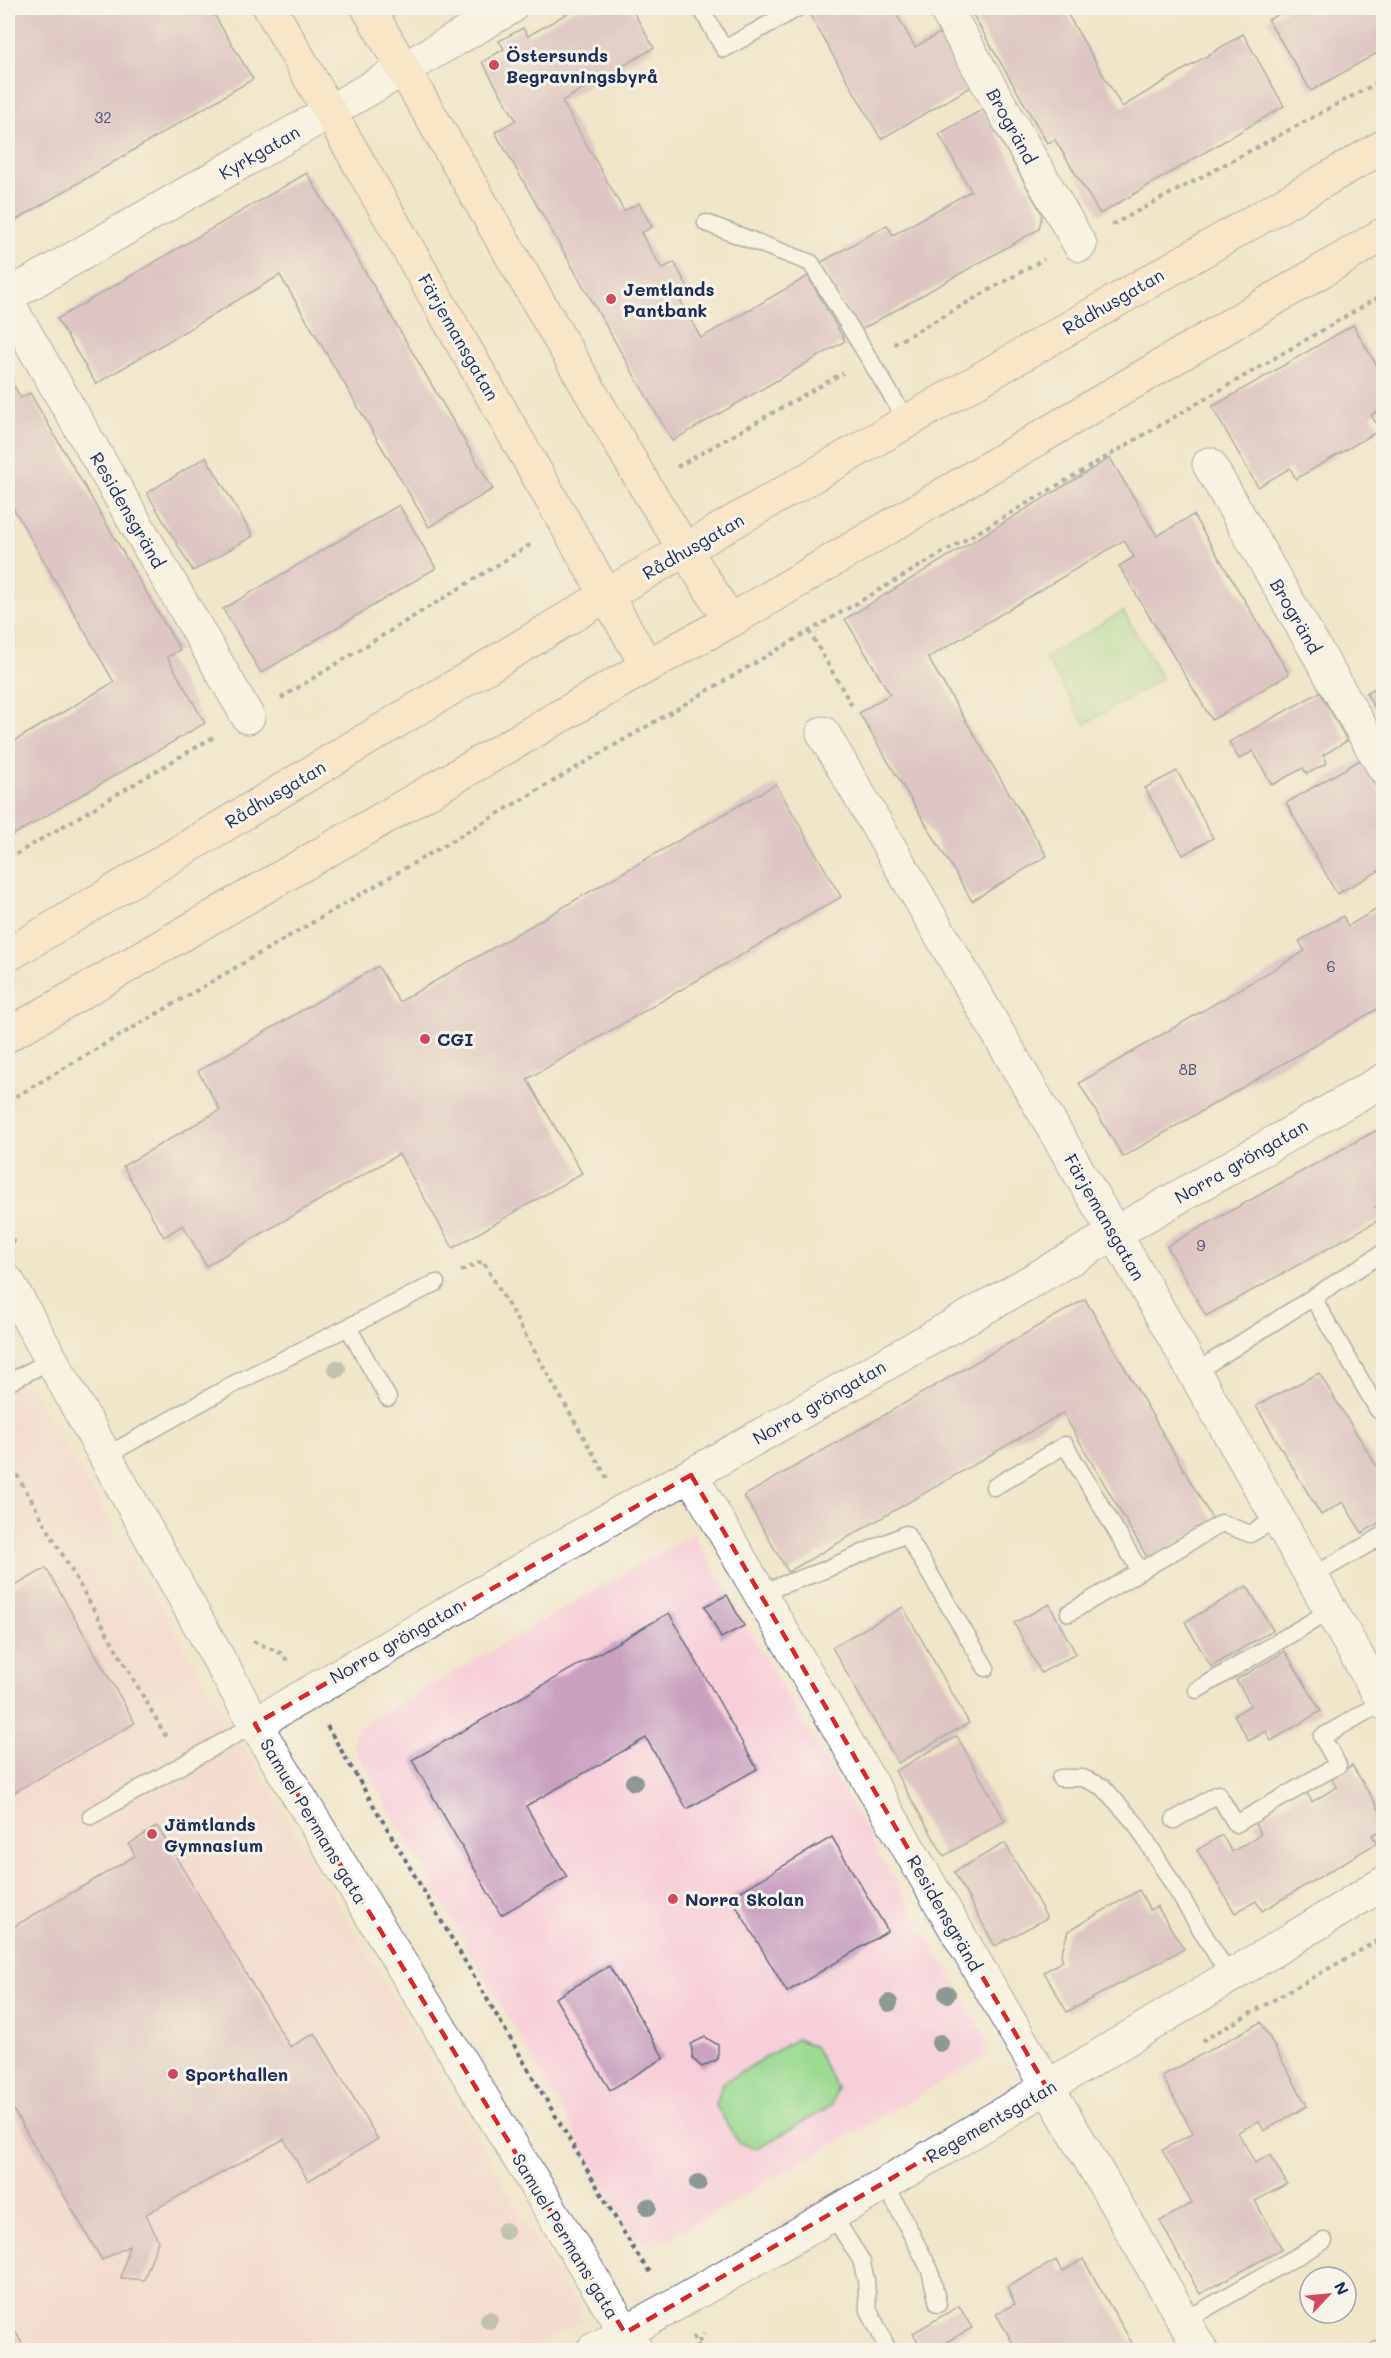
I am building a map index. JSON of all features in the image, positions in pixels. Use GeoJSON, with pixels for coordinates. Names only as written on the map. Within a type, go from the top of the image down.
{"type":"FeatureCollection","features":[{"type":"Feature","properties":{"kind":"main road","name":"Färjemansgatan"},"geometry":{"type":"LineString","coordinates":[[270,8],[647,666]]}},
{"type":"Feature","properties":{"kind":"main road"},"geometry":{"type":"LineString","coordinates":[[368,8],[645,486],[730,621]]}},
{"type":"Feature","properties":{"kind":"main road","name":"Rådhusgatan"},"geometry":{"type":"LineString","coordinates":[[8,956],[605,596],[1383,146]]}},
{"type":"Feature","properties":{"kind":"main road"},"geometry":{"type":"LineString","coordinates":[[8,1035],[647,666],[730,621],[1383,234]]}},
{"type":"Feature","properties":{"kind":"street","name":"Kyrkgatan"},"geometry":{"type":"LineString","coordinates":[[8,296],[510,8]]}},
{"type":"Feature","properties":{"kind":"street","name":"Brogränd"},"geometry":{"type":"LineString","coordinates":[[945,8],[1080,245]]}},
{"type":"Feature","properties":{"kind":"street","name":"Residensgränd"},"geometry":{"type":"LineString","coordinates":[[8,303],[248,717]]}},
{"type":"Feature","properties":{"kind":"street","name":"Brogränd"},"geometry":{"type":"LineString","coordinates":[[1209,464],[1383,768]]}},
{"type":"Feature","properties":{"kind":"street","name":"Färjemansgatan"},"geometry":{"type":"LineString","coordinates":[[823,733],[1115,1234],[1383,1702]]}},
{"type":"Feature","properties":{"kind":"street","name":"Norra gröngatan"},"geometry":{"type":"LineString","coordinates":[[255,1724],[625,1510],[691,1475],[1383,1080]]}},
{"type":"Feature","properties":{"kind":"street","name":"Samuel Permans gata"},"geometry":{"type":"LineString","coordinates":[[8,1282],[255,1724],[631,2342]]}},
{"type":"Feature","properties":{"kind":"street","name":"Residensgränd"},"geometry":{"type":"LineString","coordinates":[[691,1475],[1201,2350]]}},
{"type":"Feature","properties":{"kind":"street","name":"Regementsgatan"},"geometry":{"type":"LineString","coordinates":[[593,2350],[631,2342],[675,2306],[1047,2088],[1383,1883]]}},
{"type":"Feature","properties":{"kind":"lane"},"geometry":{"type":"LineString","coordinates":[[701,8],[724,49],[798,8]]}},
{"type":"Feature","properties":{"kind":"lane"},"geometry":{"type":"LineString","coordinates":[[706,223],[811,263],[907,421]]}},
{"type":"Feature","properties":{"kind":"lane"},"geometry":{"type":"LineString","coordinates":[[1194,1373],[1383,1252]]}},
{"type":"Feature","properties":{"kind":"lane"},"geometry":{"type":"LineString","coordinates":[[104,1457],[234,1384],[349,1329],[436,1283]]}},
{"type":"Feature","properties":{"kind":"lane"},"geometry":{"type":"LineString","coordinates":[[1313,1298],[1378,1410],[1383,1411]]}},
{"type":"Feature","properties":{"kind":"lane"},"geometry":{"type":"LineString","coordinates":[[349,1329],[388,1398]]}},
{"type":"Feature","properties":{"kind":"lane"},"geometry":{"type":"LineString","coordinates":[[8,1383],[51,1360]]}},
{"type":"Feature","properties":{"kind":"lane"},"geometry":{"type":"LineString","coordinates":[[994,1487],[1065,1445],[1140,1571]]}},
{"type":"Feature","properties":{"kind":"lane"},"geometry":{"type":"LineString","coordinates":[[1069,1612],[1222,1523],[1250,1533],[1278,1518]]}},
{"type":"Feature","properties":{"kind":"lane"},"geometry":{"type":"LineString","coordinates":[[759,1593],[822,1571],[906,1534],[986,1668]]}},
{"type":"Feature","properties":{"kind":"lane"},"geometry":{"type":"LineString","coordinates":[[1311,1577],[1382,1539]]}},
{"type":"Feature","properties":{"kind":"lane"},"geometry":{"type":"LineString","coordinates":[[1197,1690],[1331,1610]]}},
{"type":"Feature","properties":{"kind":"lane"},"geometry":{"type":"LineString","coordinates":[[1174,1820],[1218,1794],[1236,1824],[1338,1765],[1322,1737],[1383,1702]]}},
{"type":"Feature","properties":{"kind":"lane"},"geometry":{"type":"LineString","coordinates":[[91,1816],[255,1724]]}},
{"type":"Feature","properties":{"kind":"lane"},"geometry":{"type":"LineString","coordinates":[[1060,1779],[1083,1778],[1103,1787],[1136,1824],[1230,1977]]}},
{"type":"Feature","properties":{"kind":"lane"},"geometry":{"type":"LineString","coordinates":[[885,2183],[930,2270],[938,2304]]}},
{"type":"Feature","properties":{"kind":"lane"},"geometry":{"type":"LineString","coordinates":[[832,2214],[861,2260],[866,2280],[868,2308],[888,2350]]}},
{"type":"Feature","properties":{"kind":"lane"},"geometry":{"type":"LineString","coordinates":[[1184,2321],[1324,2241]]}},
{"type":"Feature","properties":{"kind":"lane"},"geometry":{"type":"LineString","coordinates":[[1377,2350],[1383,2347]]}},
{"type":"Feature","properties":{"kind":"path"},"geometry":{"type":"LineString","coordinates":[[645,486],[1050,256],[1080,245],[1383,79]]}},
{"type":"Feature","properties":{"kind":"path"},"geometry":{"type":"LineString","coordinates":[[8,1101],[1383,294]]}},
{"type":"Feature","properties":{"kind":"path"},"geometry":{"type":"LineString","coordinates":[[8,859],[248,717],[525,546],[568,527]]}},
{"type":"Feature","properties":{"kind":"path"},"geometry":{"type":"LineString","coordinates":[[809,631],[852,706],[823,733]]}},
{"type":"Feature","properties":{"kind":"path"},"geometry":{"type":"LineString","coordinates":[[8,1231],[19,1251]]}},
{"type":"Feature","properties":{"kind":"path"},"geometry":{"type":"LineString","coordinates":[[436,1283],[483,1261],[625,1510]]}},
{"type":"Feature","properties":{"kind":"path"},"geometry":{"type":"LineString","coordinates":[[8,1460],[182,1765]]}},
{"type":"Feature","properties":{"kind":"path"},"geometry":{"type":"LineString","coordinates":[[246,1638],[283,1654],[636,2253],[675,2306],[701,2350]]}},
{"type":"Feature","properties":{"kind":"path"},"geometry":{"type":"LineString","coordinates":[[694,2350],[697,2343]]}},
{"type":"Feature","properties":{"kind":"highlighted area"},"geometry":{"type":"Polygon","coordinates":[[[691,1475],[1047,2088],[625,2333],[255,1724],[691,1475]]]}},
{"type":"Feature","properties":{"kind":"shaded area","name":"Jämtlands Gymnasium"},"geometry":{"type":"Polygon","coordinates":[[[8,1350],[584,2319],[528,2350],[8,2350],[8,1350]]]}},
{"type":"Feature","properties":{"kind":"shaded area","name":"Norra Skolan"},"geometry":{"type":"Polygon","coordinates":[[[693,1534],[987,2039],[984,2058],[657,2245],[634,2237],[352,1745],[358,1727],[693,1534]]]}},
{"type":"Feature","properties":{"kind":"green space"},"geometry":{"type":"Polygon","coordinates":[[[1123,611],[1162,678],[1085,724],[1045,657],[1123,611]]]}},
{"type":"Feature","properties":{"kind":"green space"},"geometry":{"type":"Polygon","coordinates":[[[796,2039],[814,2046],[837,2088],[831,2106],[757,2149],[738,2142],[715,2104],[723,2083],[796,2039]]]}},
{"type":"Feature","properties":{"kind":"building"},"geometry":{"type":"Polygon","coordinates":[[[8,8],[210,8],[253,79],[8,225],[8,8]]]}},
{"type":"Feature","properties":{"kind":"building"},"geometry":{"type":"Polygon","coordinates":[[[631,8],[654,48],[562,101],[624,211],[639,203],[652,227],[641,233],[662,269],[674,262],[690,291],[679,298],[701,338],[808,276],[845,341],[672,441],[495,132],[516,120],[482,62],[504,49],[499,41],[523,28],[528,36],[575,9],[631,8]]]}},
{"type":"Feature","properties":{"kind":"building"},"geometry":{"type":"Polygon","coordinates":[[[806,8],[893,8],[915,47],[940,33],[971,87],[881,139],[806,8]]]}},
{"type":"Feature","properties":{"kind":"building"},"geometry":{"type":"Polygon","coordinates":[[[969,8],[1064,8],[1122,107],[1243,34],[1284,106],[1100,214],[1055,140],[1047,143],[969,8]]]}},
{"type":"Feature","properties":{"kind":"building"},"geometry":{"type":"Polygon","coordinates":[[[1289,8],[1384,8],[1384,49],[1311,91],[1268,20],[1289,8]]]}},
{"type":"Feature","properties":{"kind":"building"},"geometry":{"type":"Polygon","coordinates":[[[983,109],[1042,214],[1039,229],[859,331],[820,263],[887,225],[893,235],[971,191],[939,134],[983,109]]]}},
{"type":"Feature","properties":{"kind":"building"},"geometry":{"type":"Polygon","coordinates":[[[307,173],[493,489],[429,527],[280,275],[96,384],[57,319],[307,173]]]}},
{"type":"Feature","properties":{"kind":"building"},"geometry":{"type":"Polygon","coordinates":[[[1353,325],[1384,378],[1384,408],[1371,415],[1380,430],[1296,479],[1290,468],[1258,487],[1212,407],[1353,325]]]}},
{"type":"Feature","properties":{"kind":"building"},"geometry":{"type":"Polygon","coordinates":[[[8,376],[21,398],[30,393],[180,650],[167,657],[205,723],[8,838],[8,735],[11,733],[16,740],[114,682],[8,499],[8,376]]]}},
{"type":"Feature","properties":{"kind":"building"},"geometry":{"type":"Polygon","coordinates":[[[206,457],[253,536],[193,571],[147,493],[206,457]]]}},
{"type":"Feature","properties":{"kind":"building"},"geometry":{"type":"Polygon","coordinates":[[[1110,458],[1157,536],[1193,515],[1289,674],[1212,720],[1119,566],[1134,557],[1124,540],[928,658],[1047,856],[972,901],[859,713],[890,694],[845,619],[1110,458]]]}},
{"type":"Feature","properties":{"kind":"building"},"geometry":{"type":"Polygon","coordinates":[[[399,505],[436,568],[261,673],[223,609],[399,505]]]}},
{"type":"Feature","properties":{"kind":"building"},"geometry":{"type":"Polygon","coordinates":[[[1384,683],[1384,724],[1366,693],[1384,683]]]}},
{"type":"Feature","properties":{"kind":"building"},"geometry":{"type":"Polygon","coordinates":[[[1320,692],[1347,741],[1323,755],[1327,763],[1307,774],[1303,768],[1272,785],[1253,751],[1239,759],[1229,742],[1320,692]]]}},
{"type":"Feature","properties":{"kind":"building"},"geometry":{"type":"Polygon","coordinates":[[[1360,760],[1384,801],[1384,868],[1337,894],[1286,803],[1360,760]]]}},
{"type":"Feature","properties":{"kind":"building"},"geometry":{"type":"Polygon","coordinates":[[[1177,771],[1213,838],[1183,855],[1145,788],[1177,771]]]}},
{"type":"Feature","properties":{"kind":"building","name":"CGI"},"geometry":{"type":"Polygon","coordinates":[[[776,784],[841,897],[527,1079],[582,1173],[453,1248],[399,1154],[206,1266],[183,1225],[164,1237],[123,1166],[220,1110],[198,1071],[378,966],[399,1002],[776,784]]]}},
{"type":"Feature","properties":{"kind":"building"},"geometry":{"type":"Polygon","coordinates":[[[1384,905],[1384,1005],[1123,1157],[1079,1083],[1305,951],[1299,941],[1343,916],[1348,926],[1384,905]]]}},
{"type":"Feature","properties":{"kind":"building"},"geometry":{"type":"Polygon","coordinates":[[[1384,1126],[1384,1221],[1375,1206],[1381,1219],[1206,1316],[1167,1246],[1384,1126]]]}},
{"type":"Feature","properties":{"kind":"building"},"geometry":{"type":"Polygon","coordinates":[[[1085,1299],[1214,1522],[1148,1559],[1063,1413],[788,1572],[744,1496],[1085,1299]]]}},
{"type":"Feature","properties":{"kind":"building"},"geometry":{"type":"Polygon","coordinates":[[[1319,1373],[1384,1478],[1384,1520],[1362,1533],[1343,1502],[1321,1515],[1256,1406],[1319,1373]]]}},
{"type":"Feature","properties":{"kind":"building"},"geometry":{"type":"Polygon","coordinates":[[[46,1568],[135,1723],[8,1796],[8,1590],[46,1568]]]}},
{"type":"Feature","properties":{"kind":"building"},"geometry":{"type":"Polygon","coordinates":[[[1247,1586],[1273,1630],[1211,1667],[1185,1622],[1247,1586]]]}},
{"type":"Feature","properties":{"kind":"building"},"geometry":{"type":"Polygon","coordinates":[[[727,1595],[744,1626],[721,1638],[705,1606],[727,1595]]]}},
{"type":"Feature","properties":{"kind":"building"},"geometry":{"type":"Polygon","coordinates":[[[1049,1604],[1076,1654],[1041,1673],[1014,1623],[1049,1604]]]}},
{"type":"Feature","properties":{"kind":"building"},"geometry":{"type":"Polygon","coordinates":[[[903,1607],[969,1723],[898,1763],[832,1647],[903,1607]]]}},
{"type":"Feature","properties":{"kind":"building"},"geometry":{"type":"Polygon","coordinates":[[[669,1613],[757,1769],[687,1809],[646,1738],[526,1806],[567,1877],[501,1915],[412,1760],[669,1613]]]}},
{"type":"Feature","properties":{"kind":"building"},"geometry":{"type":"Polygon","coordinates":[[[1285,1651],[1321,1711],[1271,1741],[1266,1731],[1249,1741],[1234,1715],[1251,1705],[1236,1680],[1285,1651]]]}},
{"type":"Feature","properties":{"kind":"building"},"geometry":{"type":"Polygon","coordinates":[[[957,1736],[1005,1821],[944,1856],[895,1771],[957,1736]]]}},
{"type":"Feature","properties":{"kind":"building"},"geometry":{"type":"Polygon","coordinates":[[[1352,1765],[1384,1817],[1384,1828],[1372,1835],[1377,1843],[1262,1911],[1256,1901],[1235,1913],[1197,1850],[1222,1835],[1232,1852],[1261,1834],[1254,1822],[1306,1791],[1312,1802],[1337,1787],[1331,1778],[1352,1765]]]}},
{"type":"Feature","properties":{"kind":"building","name":"Sporthallen"},"geometry":{"type":"Polygon","coordinates":[[[157,1826],[290,2047],[315,2033],[378,2139],[308,2181],[284,2139],[146,2214],[158,2241],[144,2280],[121,2278],[129,2246],[102,2260],[8,2101],[8,1930],[135,1856],[129,1844],[157,1826]]]}},
{"type":"Feature","properties":{"kind":"building"},"geometry":{"type":"Polygon","coordinates":[[[832,1837],[888,1931],[787,1992],[731,1897],[832,1837]]]}},
{"type":"Feature","properties":{"kind":"building"},"geometry":{"type":"Polygon","coordinates":[[[1005,1843],[1047,1918],[995,1946],[954,1872],[1005,1843]]]}},
{"type":"Feature","properties":{"kind":"building"},"geometry":{"type":"Polygon","coordinates":[[[1139,1890],[1150,1910],[1157,1906],[1184,1949],[1067,2012],[1044,1972],[1063,1961],[1061,1955],[1068,1931],[1139,1890]]]}},
{"type":"Feature","properties":{"kind":"building"},"geometry":{"type":"Polygon","coordinates":[[[609,1966],[664,2058],[610,2090],[555,1998],[609,1966]]]}},
{"type":"Feature","properties":{"kind":"building"},"geometry":{"type":"Polygon","coordinates":[[[1261,2022],[1307,2106],[1264,2131],[1259,2121],[1238,2132],[1255,2163],[1270,2155],[1287,2184],[1255,2201],[1282,2249],[1200,2294],[1160,2221],[1192,2203],[1162,2150],[1193,2133],[1162,2076],[1261,2022]]]}},
{"type":"Feature","properties":{"kind":"building"},"geometry":{"type":"Polygon","coordinates":[[[705,2037],[718,2045],[718,2059],[702,2067],[693,2059],[691,2044],[705,2037]]]}},
{"type":"Feature","properties":{"kind":"building"},"geometry":{"type":"Polygon","coordinates":[[[1083,2259],[1136,2350],[1017,2350],[996,2314],[1015,2304],[1007,2287],[1056,2260],[1062,2272],[1083,2259]]]}},
{"type":"Feature","properties":{"kind":"building"},"geometry":{"type":"Polygon","coordinates":[[[959,2306],[972,2328],[932,2350],[923,2350],[913,2333],[959,2306]]]}},
{"type":"Feature","properties":{"kind":"building"},"geometry":{"type":"Polygon","coordinates":[[[8,2319],[26,2350],[8,2350],[8,2319]]]}},
{"type":"Feature","properties":{"kind":"place","name":"Östersunds Begravningsbyrå"},"geometry":{"type":"Point","coordinates":[494,65]}},
{"type":"Feature","properties":{"kind":"place","name":"Jemtlands Pantbank"},"geometry":{"type":"Point","coordinates":[611,299]}},
{"type":"Feature","properties":{"kind":"place","name":"CGI"},"geometry":{"type":"Point","coordinates":[425,1039]}},
{"type":"Feature","properties":{"kind":"place","name":"Jämtlands Gymnasium"},"geometry":{"type":"Point","coordinates":[152,1834]}},
{"type":"Feature","properties":{"kind":"place","name":"Norra Skolan"},"geometry":{"type":"Point","coordinates":[673,1899]}},
{"type":"Feature","properties":{"kind":"place","name":"Sporthallen"},"geometry":{"type":"Point","coordinates":[173,2074]}}]}
